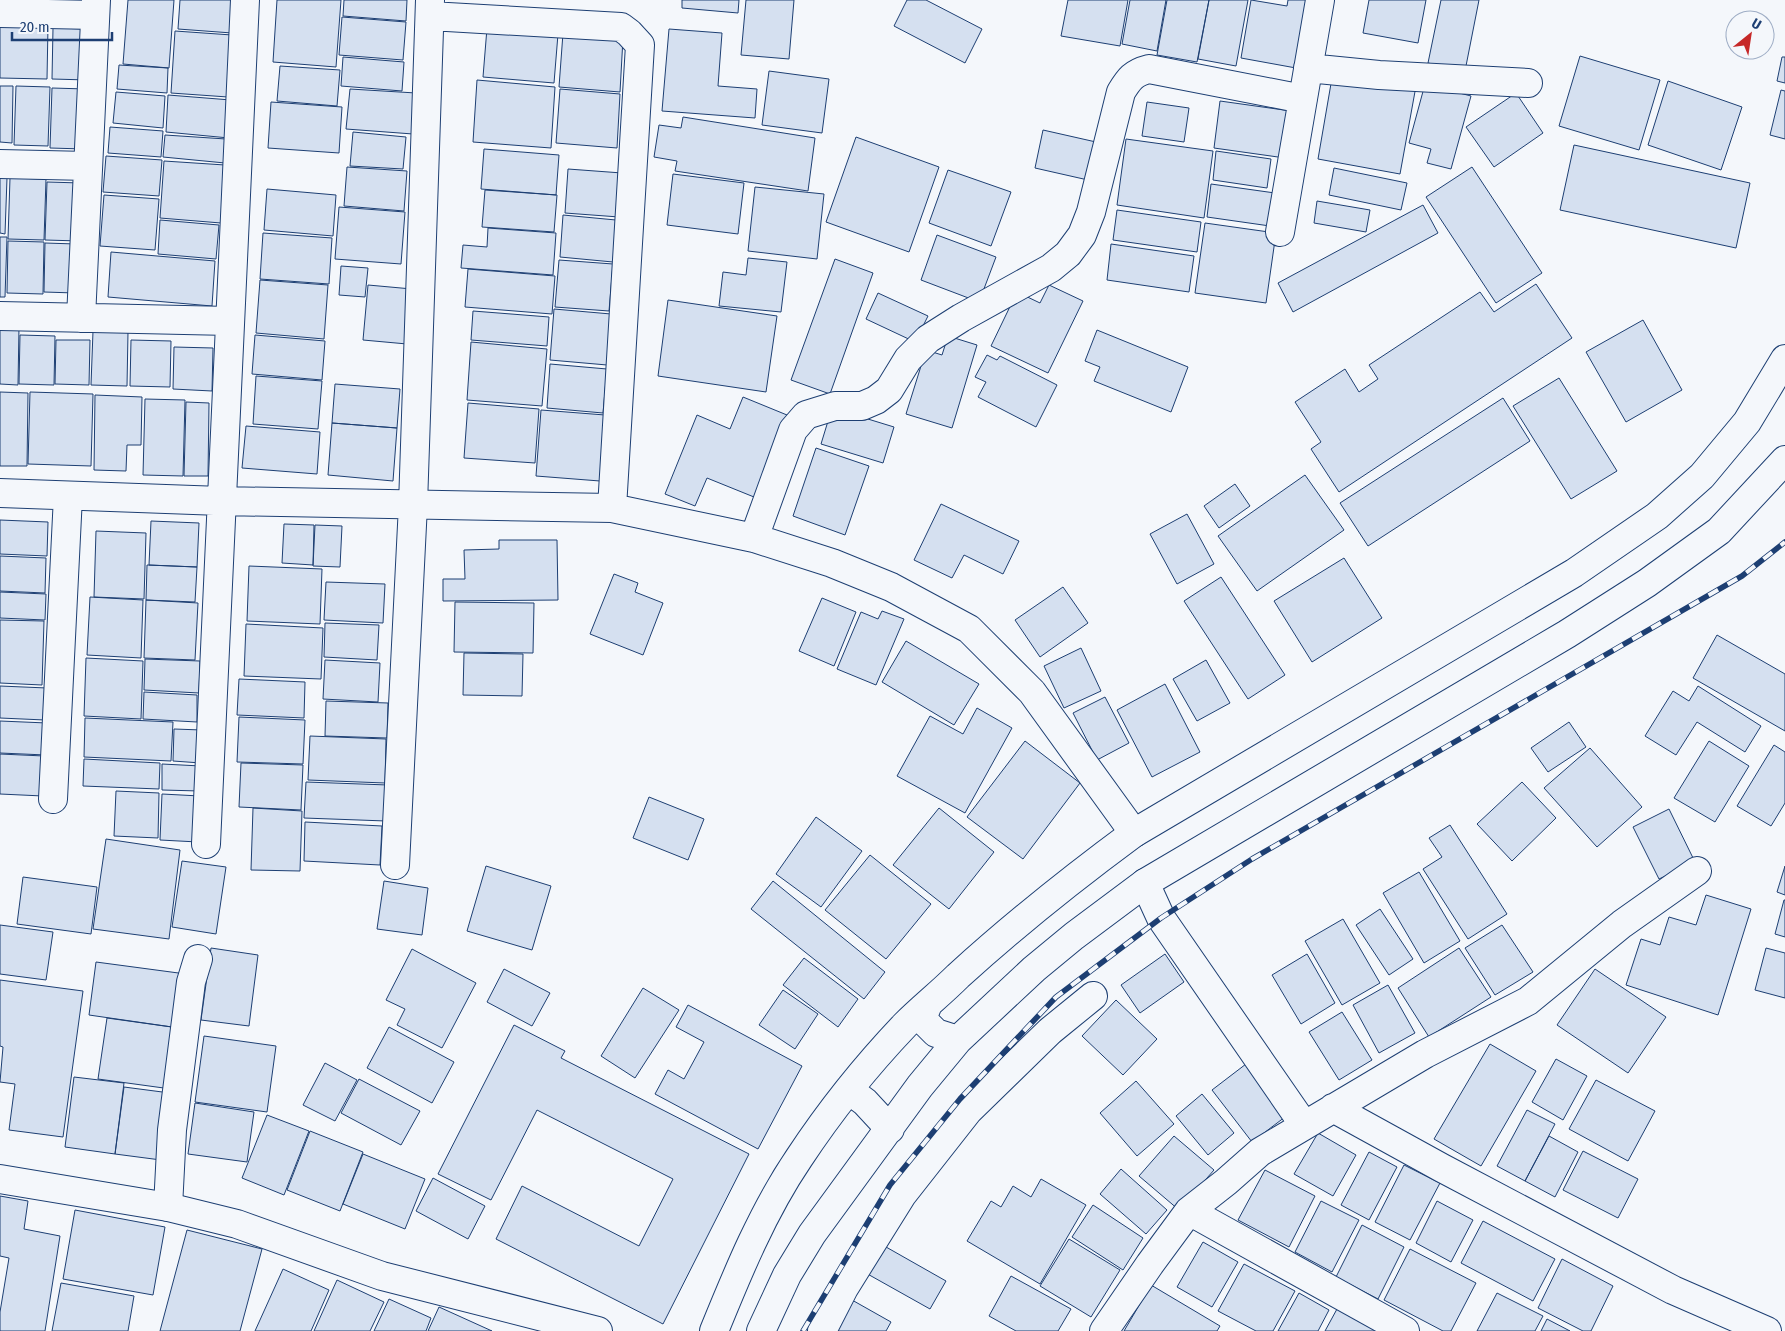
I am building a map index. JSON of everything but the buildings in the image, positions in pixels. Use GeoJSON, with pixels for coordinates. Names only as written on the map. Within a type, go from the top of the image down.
{"type":"FeatureCollection","features":[{"type":"Feature","properties":{"kind":"main road"},"geometry":{"type":"LineString","coordinates":[[206,844],[245,0]]}},
{"type":"Feature","properties":{"kind":"main road"},"geometry":{"type":"LineString","coordinates":[[1280,232],[1320,0]]}},
{"type":"Feature","properties":{"kind":"main road"},"geometry":{"type":"LineString","coordinates":[[0,13],[95,8],[81,318]]}},
{"type":"Feature","properties":{"kind":"main road"},"geometry":{"type":"LineString","coordinates":[[395,865],[413,505],[430,8],[621,27],[630,33],[640,45],[612,508]]}},
{"type":"Feature","properties":{"kind":"main road"},"geometry":{"type":"LineString","coordinates":[[1308,68],[1379,75],[1528,83]]}},
{"type":"Feature","properties":{"kind":"main road"},"geometry":{"type":"LineString","coordinates":[[754,538],[793,430],[806,415],[835,406],[862,406],[876,400],[889,390],[908,360],[928,339],[961,318],[1051,268],[1068,254],[1082,235],[1091,212],[1121,92],[1137,72],[1149,69],[1303,99]]}},
{"type":"Feature","properties":{"kind":"main road"},"geometry":{"type":"LineString","coordinates":[[0,164],[88,166]]}},
{"type":"Feature","properties":{"kind":"main road"},"geometry":{"type":"LineString","coordinates":[[0,316],[230,321]]}},
{"type":"Feature","properties":{"kind":"main road"},"geometry":{"type":"LineString","coordinates":[[714,1331],[745,1255],[798,1159],[849,1090],[886,1046],[928,1004],[1006,933],[1038,906],[1134,833],[1574,573],[1657,516],[1702,476],[1747,422],[1785,359]]}},
{"type":"Feature","properties":{"kind":"main road"},"geometry":{"type":"LineString","coordinates":[[761,1331],[787,1275],[812,1234],[920,1086],[958,1040],[1034,969],[1074,936],[1145,883],[1568,634],[1647,583],[1719,531],[1785,460]]}},
{"type":"Feature","properties":{"kind":"main road"},"geometry":{"type":"LineString","coordinates":[[0,493],[221,501],[612,508],[754,538],[832,563],[891,586],[969,629],[1032,692],[1134,833]]}},
{"type":"Feature","properties":{"kind":"main road"},"geometry":{"type":"LineString","coordinates":[[52,799],[68,496]]}},
{"type":"Feature","properties":{"kind":"main road"},"geometry":{"type":"LineString","coordinates":[[1104,1331],[1189,1211],[1260,1152],[1425,1054],[1528,1001],[1622,924],[1697,871]]}},
{"type":"Feature","properties":{"kind":"main road"},"geometry":{"type":"LineString","coordinates":[[1145,883],[1161,918],[1304,1125]]}},
{"type":"Feature","properties":{"kind":"main road"},"geometry":{"type":"LineString","coordinates":[[168,1207],[172,1130],[191,982],[198,959]]}},
{"type":"Feature","properties":{"kind":"main road"},"geometry":{"type":"LineString","coordinates":[[822,1331],[844,1288],[902,1196],[968,1112],[1050,1032],[1093,996]]}},
{"type":"Feature","properties":{"kind":"main road"},"geometry":{"type":"LineString","coordinates":[[928,1004],[922,1019],[936,1033],[958,1040]]}},
{"type":"Feature","properties":{"kind":"main road"},"geometry":{"type":"LineString","coordinates":[[849,1090],[865,1102],[890,1129]]}},
{"type":"Feature","properties":{"kind":"main road"},"geometry":{"type":"LineString","coordinates":[[1333,1108],[1673,1290],[1767,1331]]}},
{"type":"Feature","properties":{"kind":"main road"},"geometry":{"type":"LineString","coordinates":[[0,1180],[168,1207],[237,1224],[382,1276],[598,1331]]}},
{"type":"Feature","properties":{"kind":"main road"},"geometry":{"type":"LineString","coordinates":[[1189,1211],[1405,1331]]}},
{"type":"Feature","properties":{"kind":"railway"},"geometry":{"type":"LineString","coordinates":[[803,1331],[890,1185],[960,1099],[1056,997],[1161,918],[1252,859],[1742,576],[1785,542]]}}]}
